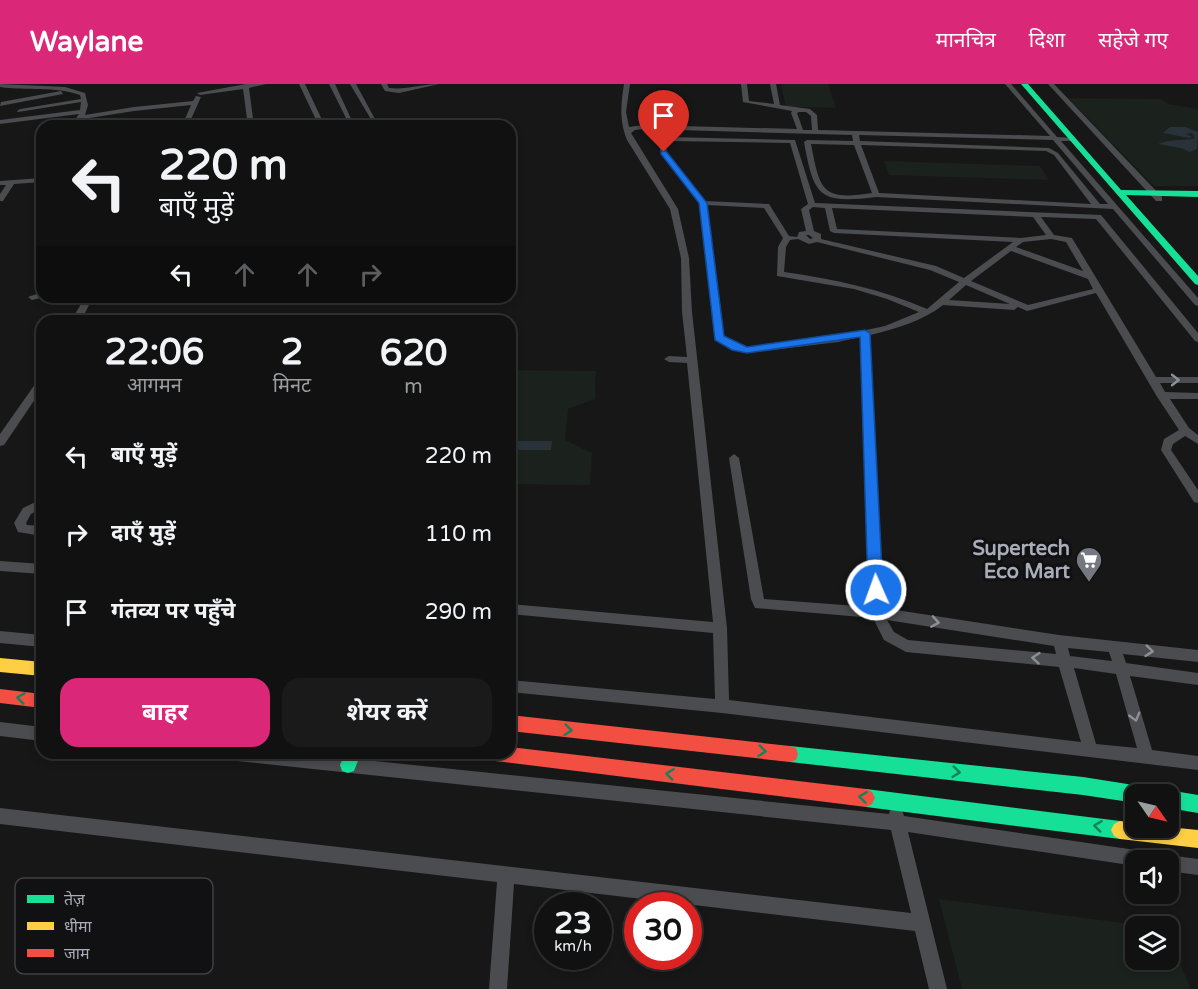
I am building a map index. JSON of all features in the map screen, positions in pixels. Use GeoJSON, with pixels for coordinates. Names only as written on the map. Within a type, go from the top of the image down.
{"type":"FeatureCollection","features":[{"type":"Feature","properties":{"kind":"street"},"geometry":{"type":"LineString","coordinates":[[188,120],[205,84]]}},
{"type":"Feature","properties":{"kind":"street"},"geometry":{"type":"LineString","coordinates":[[200,93],[263,84]]}},
{"type":"Feature","properties":{"kind":"street"},"geometry":{"type":"LineString","coordinates":[[302,84],[319,120]]}},
{"type":"Feature","properties":{"kind":"street"},"geometry":{"type":"LineString","coordinates":[[332,84],[350,120]]}},
{"type":"Feature","properties":{"kind":"street"},"geometry":{"type":"LineString","coordinates":[[354,84],[374,120]]}},
{"type":"Feature","properties":{"kind":"street"},"geometry":{"type":"LineString","coordinates":[[384,84],[385,88],[395,91],[436,84]]}},
{"type":"Feature","properties":{"kind":"street"},"geometry":{"type":"LineString","coordinates":[[627,84],[623,112],[627,132],[674,209],[685,258],[692,360],[720,628],[722,706]]}},
{"type":"Feature","properties":{"kind":"street"},"geometry":{"type":"LineString","coordinates":[[744,84],[746,102],[813,113],[815,132]]}},
{"type":"Feature","properties":{"kind":"street"},"geometry":{"type":"LineString","coordinates":[[773,84],[777,106]]}},
{"type":"Feature","properties":{"kind":"street"},"geometry":{"type":"LineString","coordinates":[[1008,84],[1091,180],[1124,197],[1198,268]]}},
{"type":"Feature","properties":{"kind":"street"},"geometry":{"type":"LineString","coordinates":[[1024,84],[1198,282]]}},
{"type":"Feature","properties":{"kind":"street"},"geometry":{"type":"LineString","coordinates":[[1033,84],[1124,197],[1198,303]]}},
{"type":"Feature","properties":{"kind":"street"},"geometry":{"type":"LineString","coordinates":[[1051,84],[1156,196],[1198,200]]}},
{"type":"Feature","properties":{"kind":"street"},"geometry":{"type":"LineString","coordinates":[[0,85],[21,89],[62,87],[77,90],[83,94],[84,100],[80,120]]}},
{"type":"Feature","properties":{"kind":"street"},"geometry":{"type":"LineString","coordinates":[[246,86],[250,120]]}},
{"type":"Feature","properties":{"kind":"street"},"geometry":{"type":"LineString","coordinates":[[1,104],[77,90]]}},
{"type":"Feature","properties":{"kind":"street"},"geometry":{"type":"LineString","coordinates":[[20,111],[84,100]]}},
{"type":"Feature","properties":{"kind":"street"},"geometry":{"type":"LineString","coordinates":[[18,101],[22,118]]}},
{"type":"Feature","properties":{"kind":"street"},"geometry":{"type":"LineString","coordinates":[[0,122],[22,118],[81,115],[196,103]]}},
{"type":"Feature","properties":{"kind":"street"},"geometry":{"type":"LineString","coordinates":[[797,110],[794,113],[801,132]]}},
{"type":"Feature","properties":{"kind":"street"},"geometry":{"type":"LineString","coordinates":[[627,132],[633,128],[643,127],[1072,139]]}},
{"type":"Feature","properties":{"kind":"street"},"geometry":{"type":"LineString","coordinates":[[703,129],[705,138]]}},
{"type":"Feature","properties":{"kind":"street"},"geometry":{"type":"LineString","coordinates":[[855,133],[876,195]]}},
{"type":"Feature","properties":{"kind":"street"},"geometry":{"type":"LineString","coordinates":[[812,206],[793,141],[673,138],[661,143],[664,152],[703,203],[718,338],[735,347],[747,350],[888,328],[927,312],[1021,240]]}},
{"type":"Feature","properties":{"kind":"street"},"geometry":{"type":"LineString","coordinates":[[1098,207],[1056,154],[1047,148],[807,142],[818,188],[824,194],[841,199],[876,195],[1098,207],[1124,197],[1198,194]]}},
{"type":"Feature","properties":{"kind":"street"},"geometry":{"type":"LineString","coordinates":[[1075,179],[1091,180]]}},
{"type":"Feature","properties":{"kind":"street"},"geometry":{"type":"LineString","coordinates":[[0,183],[36,180]]}},
{"type":"Feature","properties":{"kind":"street"},"geometry":{"type":"LineString","coordinates":[[0,200],[12,182]]}},
{"type":"Feature","properties":{"kind":"street"},"geometry":{"type":"LineString","coordinates":[[703,203],[766,206],[787,238]]}},
{"type":"Feature","properties":{"kind":"street"},"geometry":{"type":"LineString","coordinates":[[810,232],[805,209],[812,206],[1098,217],[1198,339]]}},
{"type":"Feature","properties":{"kind":"street"},"geometry":{"type":"LineString","coordinates":[[828,206],[834,231],[1021,240],[1067,238],[1161,395],[1185,431],[1198,440]]}},
{"type":"Feature","properties":{"kind":"street"},"geometry":{"type":"LineString","coordinates":[[1035,214],[1051,237]]}},
{"type":"Feature","properties":{"kind":"street"},"geometry":{"type":"LineString","coordinates":[[801,238],[802,234],[810,232],[818,236],[817,240]]}},
{"type":"Feature","properties":{"kind":"street"},"geometry":{"type":"LineString","coordinates":[[787,238],[801,238],[809,242],[817,240],[914,262],[946,272],[1027,308]]}},
{"type":"Feature","properties":{"kind":"street"},"geometry":{"type":"LineString","coordinates":[[787,238],[782,247],[780,274],[839,281],[892,296],[927,312]]}},
{"type":"Feature","properties":{"kind":"street"},"geometry":{"type":"LineString","coordinates":[[1010,248],[1091,277]]}},
{"type":"Feature","properties":{"kind":"street"},"geometry":{"type":"LineString","coordinates":[[941,302],[1027,308],[1099,290]]}},
{"type":"Feature","properties":{"kind":"street"},"geometry":{"type":"LineString","coordinates":[[865,333],[877,613],[889,636],[906,646],[1065,661],[1198,679]]}},
{"type":"Feature","properties":{"kind":"street"},"geometry":{"type":"LineString","coordinates":[[669,359],[692,360]]}},
{"type":"Feature","properties":{"kind":"street"},"geometry":{"type":"LineString","coordinates":[[1152,380],[1198,380]]}},
{"type":"Feature","properties":{"kind":"street"},"geometry":{"type":"LineString","coordinates":[[0,442],[36,391]]}},
{"type":"Feature","properties":{"kind":"street"},"geometry":{"type":"LineString","coordinates":[[1161,395],[1198,396]]}},
{"type":"Feature","properties":{"kind":"street"},"geometry":{"type":"LineString","coordinates":[[1185,431],[1168,442],[1166,450],[1198,499]]}},
{"type":"Feature","properties":{"kind":"street"},"geometry":{"type":"LineString","coordinates":[[734,458],[759,602],[765,605],[877,613],[1059,641],[1198,656]]}},
{"type":"Feature","properties":{"kind":"street"},"geometry":{"type":"LineString","coordinates":[[36,506],[27,511],[20,523],[22,529],[36,530]]}},
{"type":"Feature","properties":{"kind":"street"},"geometry":{"type":"LineString","coordinates":[[0,566],[36,569]]}},
{"type":"Feature","properties":{"kind":"street"},"geometry":{"type":"LineString","coordinates":[[516,610],[720,628]]}},
{"type":"Feature","properties":{"kind":"street"},"geometry":{"type":"LineString","coordinates":[[0,637],[36,640]]}},
{"type":"Feature","properties":{"kind":"street"},"geometry":{"type":"LineString","coordinates":[[1059,641],[1090,749]]}},
{"type":"Feature","properties":{"kind":"street"},"geometry":{"type":"LineString","coordinates":[[1115,648],[1146,755]]}},
{"type":"Feature","properties":{"kind":"street"},"geometry":{"type":"LineString","coordinates":[[0,665],[36,668]]}},
{"type":"Feature","properties":{"kind":"street"},"geometry":{"type":"LineString","coordinates":[[516,687],[722,706],[1198,762]]}},
{"type":"Feature","properties":{"kind":"street"},"geometry":{"type":"LineString","coordinates":[[0,696],[36,700]]}},
{"type":"Feature","properties":{"kind":"street"},"geometry":{"type":"LineString","coordinates":[[516,724],[1083,786],[1125,793]]}},
{"type":"Feature","properties":{"kind":"street"},"geometry":{"type":"LineString","coordinates":[[0,729],[36,733]]}},
{"type":"Feature","properties":{"kind":"street"},"geometry":{"type":"LineString","coordinates":[[516,756],[1198,839]]}},
{"type":"Feature","properties":{"kind":"street"},"geometry":{"type":"LineString","coordinates":[[350,759],[898,823],[1125,856]]}},
{"type":"Feature","properties":{"kind":"street"},"geometry":{"type":"LineString","coordinates":[[892,801],[938,989]]}},
{"type":"Feature","properties":{"kind":"street"},"geometry":{"type":"LineString","coordinates":[[1179,801],[1198,804]]}},
{"type":"Feature","properties":{"kind":"street"},"geometry":{"type":"LineString","coordinates":[[0,816],[922,923]]}},
{"type":"Feature","properties":{"kind":"street"},"geometry":{"type":"LineString","coordinates":[[1179,864],[1198,867]]}},
{"type":"Feature","properties":{"kind":"street"},"geometry":{"type":"LineString","coordinates":[[500,988],[506,875]]}},
{"type":"Feature","properties":{"kind":"shaded area"},"geometry":{"type":"Polygon","coordinates":[[[781,84],[828,84],[836,108],[786,107],[781,84]]]}},
{"type":"Feature","properties":{"kind":"shaded area"},"geometry":{"type":"Polygon","coordinates":[[[1068,98],[1162,99],[1168,104],[1198,109],[1198,186],[1154,186],[1068,98]]]}},
{"type":"Feature","properties":{"kind":"shaded area"},"geometry":{"type":"Polygon","coordinates":[[[1170,127],[1185,127],[1198,132],[1197,149],[1190,152],[1158,144],[1195,138],[1192,133],[1186,134],[1192,137],[1189,138],[1163,133],[1170,127]]]}},
{"type":"Feature","properties":{"kind":"shaded area"},"geometry":{"type":"Polygon","coordinates":[[[884,161],[1040,166],[1049,180],[889,175],[884,161]]]}},
{"type":"Feature","properties":{"kind":"shaded area"},"geometry":{"type":"Polygon","coordinates":[[[516,370],[596,371],[595,399],[568,409],[565,440],[592,453],[590,485],[516,484],[516,370]]]}},
{"type":"Feature","properties":{"kind":"shaded area"},"geometry":{"type":"Polygon","coordinates":[[[516,441],[552,441],[551,450],[516,450],[516,441]]]}},
{"type":"Feature","properties":{"kind":"shaded area"},"geometry":{"type":"Polygon","coordinates":[[[939,899],[1125,923],[1125,970],[1179,970],[1179,961],[1191,989],[962,989],[939,899]]]}},
{"type":"Feature","properties":{"kind":"traffic: fast"},"geometry":{"type":"LineString","coordinates":[[1024,84],[1198,282]]}},
{"type":"Feature","properties":{"kind":"traffic: fast"},"geometry":{"type":"LineString","coordinates":[[1119,192],[1198,194]]}},
{"type":"Feature","properties":{"kind":"traffic: fast"},"geometry":{"type":"LineString","coordinates":[[790,754],[1125,793]]}},
{"type":"Feature","properties":{"kind":"traffic: fast"},"geometry":{"type":"LineString","coordinates":[[348,765],[350,759]]}},
{"type":"Feature","properties":{"kind":"traffic: fast"},"geometry":{"type":"LineString","coordinates":[[866,798],[1120,830]]}},
{"type":"Feature","properties":{"kind":"traffic: fast"},"geometry":{"type":"LineString","coordinates":[[1179,801],[1198,804]]}},
{"type":"Feature","properties":{"kind":"traffic: slow"},"geometry":{"type":"LineString","coordinates":[[0,665],[36,668]]}},
{"type":"Feature","properties":{"kind":"traffic: slow"},"geometry":{"type":"LineString","coordinates":[[1120,830],[1198,839]]}},
{"type":"Feature","properties":{"kind":"traffic: jam"},"geometry":{"type":"LineString","coordinates":[[0,696],[36,700]]}},
{"type":"Feature","properties":{"kind":"traffic: jam"},"geometry":{"type":"LineString","coordinates":[[516,724],[790,754]]}},
{"type":"Feature","properties":{"kind":"traffic: jam"},"geometry":{"type":"LineString","coordinates":[[516,756],[866,798]]}},
{"type":"Feature","properties":{"kind":"place","name":"Supertech Eco Mart"},"geometry":{"type":"Point","coordinates":[1089,583]}},
{"type":"Feature","properties":{"kind":"route"},"geometry":{"type":"LineString","coordinates":[[664,152],[703,203],[718,338],[735,347],[747,350],[838,339],[865,333],[876,590]]}}]}
